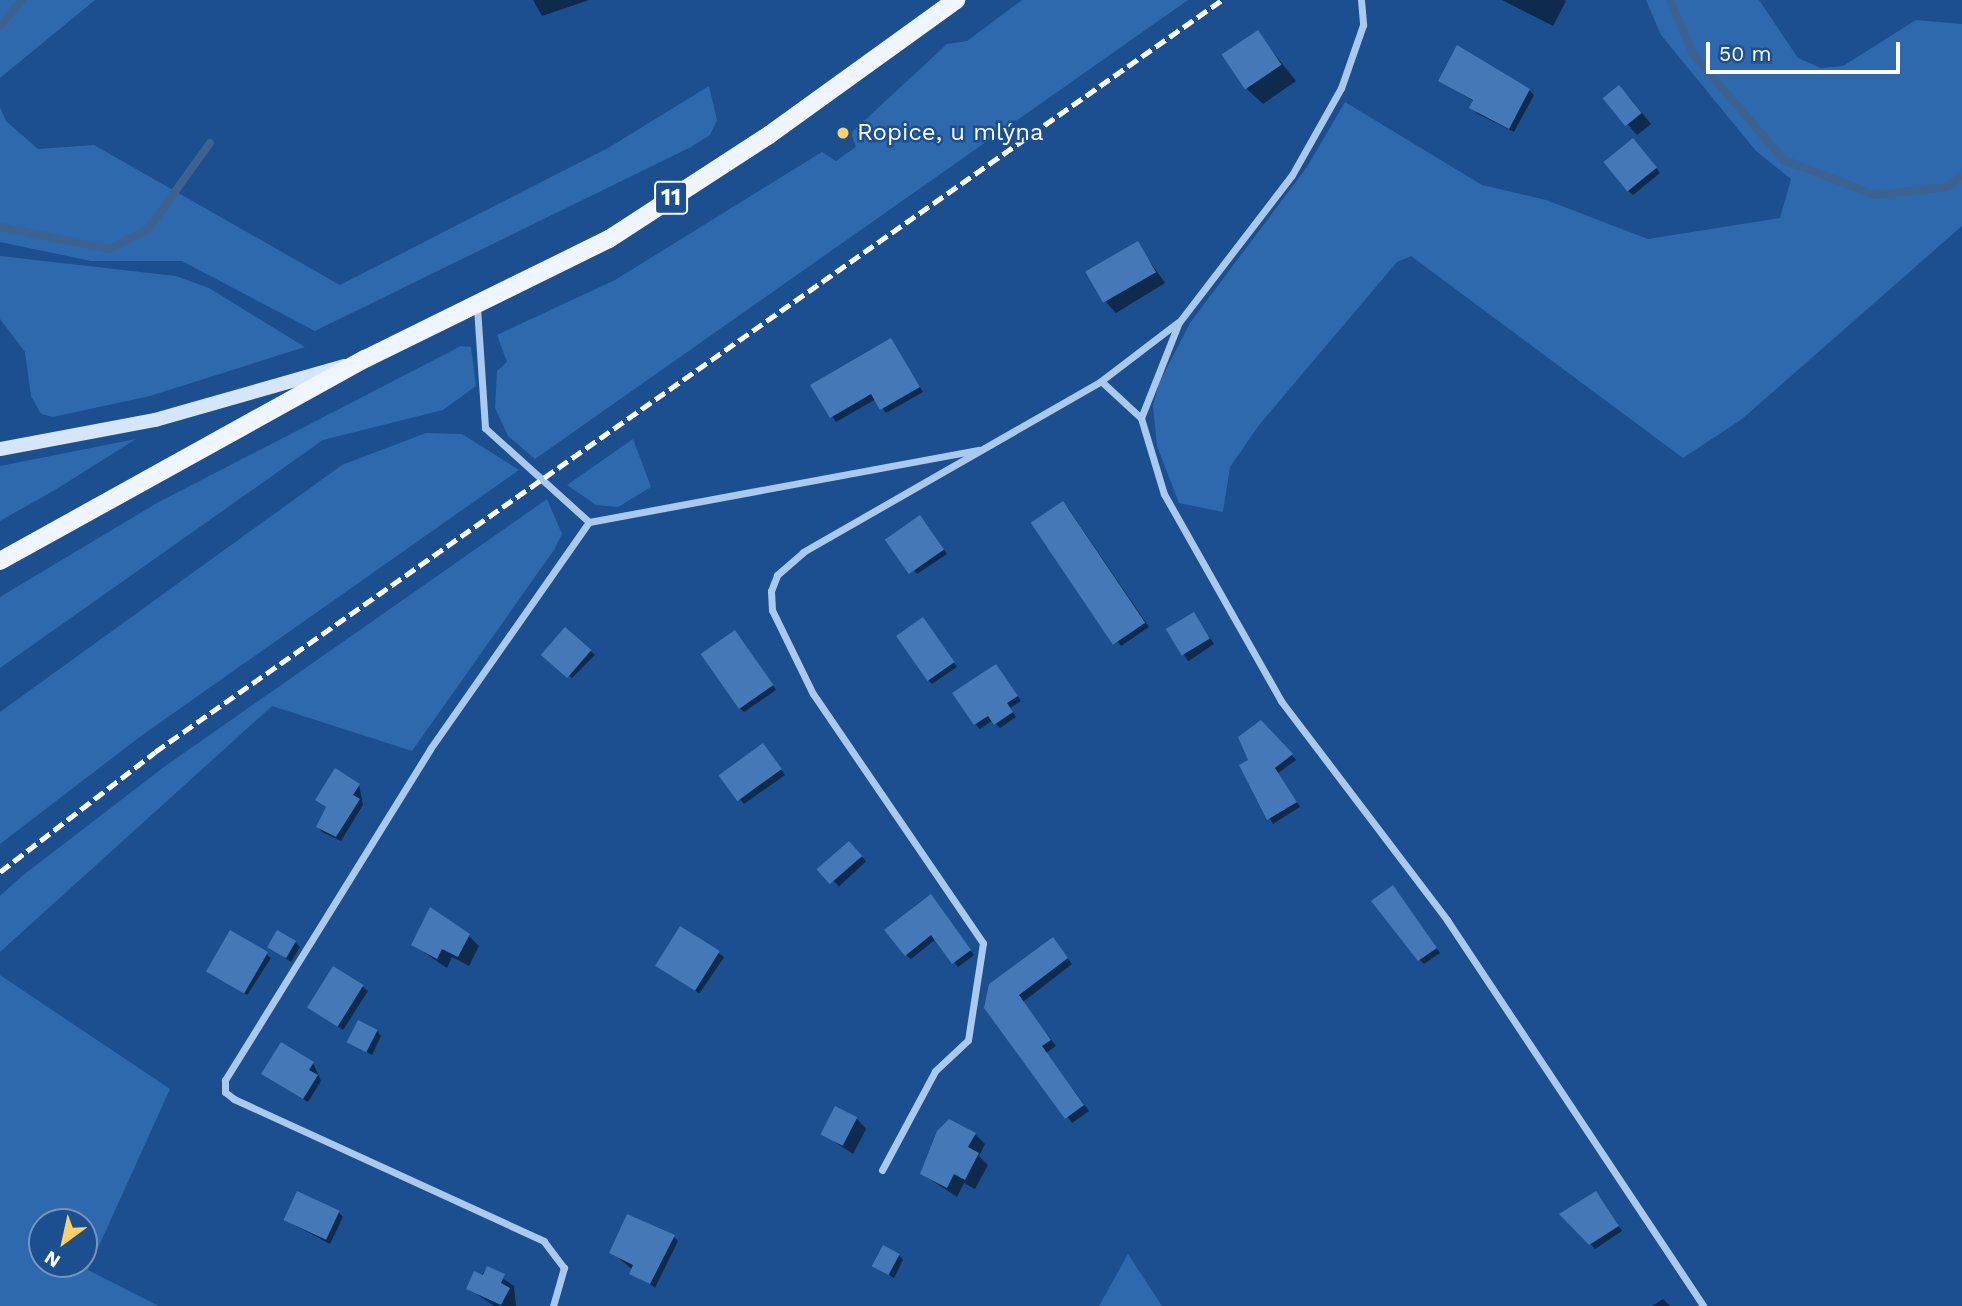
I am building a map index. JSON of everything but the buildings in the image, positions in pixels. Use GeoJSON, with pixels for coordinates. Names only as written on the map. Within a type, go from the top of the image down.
{"type":"FeatureCollection","features":[{"type":"Feature","properties":{"kind":"main road","name":"11"},"geometry":{"type":"LineString","coordinates":[[0,561],[365,359],[477,306],[620,231],[769,135],[956,0]]}},
{"type":"Feature","properties":{"kind":"main road"},"geometry":{"type":"LineString","coordinates":[[0,449],[155,420],[365,359]]}},
{"type":"Feature","properties":{"kind":"street"},"geometry":{"type":"LineString","coordinates":[[882,1170],[935,1072],[968,1040],[983,943],[813,694],[772,610],[771,591],[777,575],[803,552],[1101,381],[1179,322],[1292,176],[1341,88],[1363,26],[1361,0]]}},
{"type":"Feature","properties":{"kind":"street"},"geometry":{"type":"LineString","coordinates":[[477,306],[485,428],[589,522]]}},
{"type":"Feature","properties":{"kind":"street"},"geometry":{"type":"LineString","coordinates":[[1141,418],[1179,322]]}},
{"type":"Feature","properties":{"kind":"street"},"geometry":{"type":"LineString","coordinates":[[1101,381],[1141,418],[1164,494],[1281,701],[1447,920],[1703,1306]]}},
{"type":"Feature","properties":{"kind":"street"},"geometry":{"type":"LineString","coordinates":[[553,1306],[564,1268],[544,1241],[234,1099],[225,1092],[225,1080],[430,749],[589,522],[978,450]]}},
{"type":"Feature","properties":{"kind":"shaded area"},"geometry":{"type":"Polygon","coordinates":[[[0,0],[95,0],[0,78],[0,0]]]}},
{"type":"Feature","properties":{"kind":"shaded area"},"geometry":{"type":"Polygon","coordinates":[[[1022,0],[1188,0],[535,459],[508,436],[495,408],[497,371],[507,362],[497,335],[615,280],[822,152],[836,161],[856,147],[851,133],[947,44],[967,41],[1022,0]]]}},
{"type":"Feature","properties":{"kind":"shaded area"},"geometry":{"type":"Polygon","coordinates":[[[1646,0],[1759,0],[1798,58],[1821,68],[1843,66],[1916,20],[1962,24],[1962,226],[1742,419],[1683,458],[1411,256],[1397,262],[1259,425],[1230,467],[1223,512],[1179,503],[1157,446],[1153,406],[1159,383],[1190,323],[1307,167],[1345,102],[1482,185],[1546,200],[1648,239],[1780,218],[1791,179],[1756,151],[1661,35],[1646,0]]]}},
{"type":"Feature","properties":{"kind":"shaded area"},"geometry":{"type":"Polygon","coordinates":[[[709,86],[717,120],[710,135],[691,147],[315,331],[182,261],[91,261],[0,242],[0,107],[6,121],[38,149],[94,145],[340,285],[608,148],[709,86]]]}},
{"type":"Feature","properties":{"kind":"shaded area"},"geometry":{"type":"Polygon","coordinates":[[[0,256],[176,276],[209,288],[305,347],[150,396],[53,417],[41,414],[31,396],[25,352],[0,319],[0,256]]]}},
{"type":"Feature","properties":{"kind":"shaded area"},"geometry":{"type":"Polygon","coordinates":[[[461,346],[471,347],[476,386],[443,410],[323,440],[0,668],[0,597],[157,503],[461,346]]]}},
{"type":"Feature","properties":{"kind":"shaded area"},"geometry":{"type":"Polygon","coordinates":[[[426,433],[462,434],[519,470],[141,736],[0,844],[0,712],[342,465],[426,433]]]}},
{"type":"Feature","properties":{"kind":"shaded area"},"geometry":{"type":"Polygon","coordinates":[[[136,439],[55,490],[0,521],[0,466],[136,439]]]}},
{"type":"Feature","properties":{"kind":"shaded area"},"geometry":{"type":"Polygon","coordinates":[[[633,439],[651,487],[618,507],[596,505],[567,485],[633,439]]]}},
{"type":"Feature","properties":{"kind":"shaded area"},"geometry":{"type":"Polygon","coordinates":[[[547,499],[562,534],[554,550],[412,751],[272,706],[0,952],[0,896],[22,876],[164,767],[547,499]]]}},
{"type":"Feature","properties":{"kind":"shaded area"},"geometry":{"type":"Polygon","coordinates":[[[0,975],[170,1089],[98,1248],[98,1208],[28,1208],[28,1278],[98,1278],[98,1275],[159,1306],[0,1306],[0,975]]]}},
{"type":"Feature","properties":{"kind":"shaded area"},"geometry":{"type":"Polygon","coordinates":[[[1128,1254],[1162,1306],[1099,1306],[1128,1254]]]}},
{"type":"Feature","properties":{"kind":"waterway"},"geometry":{"type":"LineString","coordinates":[[0,26],[22,0]]}},
{"type":"Feature","properties":{"kind":"waterway"},"geometry":{"type":"LineString","coordinates":[[1670,0],[1693,54],[1784,160],[1875,195],[1947,187],[1962,175]]}},
{"type":"Feature","properties":{"kind":"waterway"},"geometry":{"type":"LineString","coordinates":[[0,227],[109,249],[148,229],[210,143]]}},
{"type":"Feature","properties":{"kind":"railway"},"geometry":{"type":"LineString","coordinates":[[0,872],[155,752],[1222,0]]}},
{"type":"Feature","properties":{"kind":"place","name":"Ropice, u mlýna"},"geometry":{"type":"Point","coordinates":[843,133]}}]}
